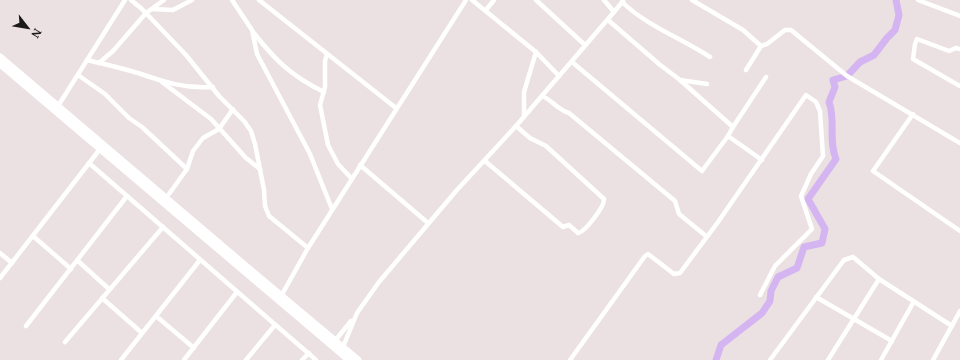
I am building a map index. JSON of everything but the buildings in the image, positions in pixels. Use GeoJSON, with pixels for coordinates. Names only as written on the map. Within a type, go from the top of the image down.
{"type":"FeatureCollection","features":[{"type":"Feature","properties":{"kind":"main road"},"geometry":{"type":"LineString","coordinates":[[0,57],[254,273],[333,343],[349,360]]}},
{"type":"Feature","properties":{"kind":"main road"},"geometry":{"type":"LineString","coordinates":[[0,64],[234,263],[280,297]]}},
{"type":"Feature","properties":{"kind":"main road"},"geometry":{"type":"LineString","coordinates":[[333,343],[343,347],[358,360]]}},
{"type":"Feature","properties":{"kind":"street"},"geometry":{"type":"LineString","coordinates":[[58,106],[125,0]]}},
{"type":"Feature","properties":{"kind":"street"},"geometry":{"type":"LineString","coordinates":[[131,0],[146,13],[197,67],[251,131],[260,169],[265,206],[269,216],[308,248]]}},
{"type":"Feature","properties":{"kind":"street"},"geometry":{"type":"LineString","coordinates":[[99,63],[113,51],[146,13],[164,0]]}},
{"type":"Feature","properties":{"kind":"street"},"geometry":{"type":"LineString","coordinates":[[152,9],[174,10],[192,0]]}},
{"type":"Feature","properties":{"kind":"street"},"geometry":{"type":"LineString","coordinates":[[232,0],[252,30],[280,64],[305,83],[324,92]]}},
{"type":"Feature","properties":{"kind":"street"},"geometry":{"type":"LineString","coordinates":[[259,0],[396,108]]}},
{"type":"Feature","properties":{"kind":"street"},"geometry":{"type":"LineString","coordinates":[[280,297],[332,209],[466,0]]}},
{"type":"Feature","properties":{"kind":"street"},"geometry":{"type":"LineString","coordinates":[[472,0],[536,52],[559,76]]}},
{"type":"Feature","properties":{"kind":"street"},"geometry":{"type":"LineString","coordinates":[[486,10],[494,0]]}},
{"type":"Feature","properties":{"kind":"street"},"geometry":{"type":"LineString","coordinates":[[536,0],[585,46]]}},
{"type":"Feature","properties":{"kind":"street"},"geometry":{"type":"LineString","coordinates":[[604,0],[614,12]]}},
{"type":"Feature","properties":{"kind":"street"},"geometry":{"type":"LineString","coordinates":[[692,0],[743,30],[761,46]]}},
{"type":"Feature","properties":{"kind":"street"},"geometry":{"type":"LineString","coordinates":[[918,0],[960,16]]}},
{"type":"Feature","properties":{"kind":"street"},"geometry":{"type":"LineString","coordinates":[[343,347],[354,319],[367,297],[428,223],[524,117],[623,1],[632,12],[646,21],[689,43],[710,57]]}},
{"type":"Feature","properties":{"kind":"street"},"geometry":{"type":"LineString","coordinates":[[608,20],[680,80],[733,127]]}},
{"type":"Feature","properties":{"kind":"street"},"geometry":{"type":"LineString","coordinates":[[252,30],[257,54],[310,154],[332,209]]}},
{"type":"Feature","properties":{"kind":"street"},"geometry":{"type":"LineString","coordinates":[[746,70],[761,46],[768,44],[785,30],[791,30],[848,77],[960,143]]}},
{"type":"Feature","properties":{"kind":"street"},"geometry":{"type":"LineString","coordinates":[[960,49],[956,48],[949,52],[917,39],[913,58],[960,86]]}},
{"type":"Feature","properties":{"kind":"street"},"geometry":{"type":"LineString","coordinates":[[524,117],[524,92],[536,52]]}},
{"type":"Feature","properties":{"kind":"street"},"geometry":{"type":"LineString","coordinates":[[327,54],[324,61],[324,92],[320,105],[328,145],[338,164],[352,178]]}},
{"type":"Feature","properties":{"kind":"street"},"geometry":{"type":"LineString","coordinates":[[87,60],[137,73],[162,82],[195,89],[213,87]]}},
{"type":"Feature","properties":{"kind":"street"},"geometry":{"type":"LineString","coordinates":[[572,62],[702,171],[728,136],[766,77]]}},
{"type":"Feature","properties":{"kind":"street"},"geometry":{"type":"LineString","coordinates":[[78,75],[105,94],[129,118],[142,127],[187,169]]}},
{"type":"Feature","properties":{"kind":"street"},"geometry":{"type":"LineString","coordinates":[[680,80],[707,84]]}},
{"type":"Feature","properties":{"kind":"street"},"geometry":{"type":"LineString","coordinates":[[162,82],[211,119],[246,158],[260,169]]}},
{"type":"Feature","properties":{"kind":"street"},"geometry":{"type":"LineString","coordinates":[[570,360],[645,256],[648,254],[677,274],[684,268],[762,160],[806,95],[816,102],[820,111],[822,156],[811,174],[801,196],[812,229],[775,266],[760,295]]}},
{"type":"Feature","properties":{"kind":"street"},"geometry":{"type":"LineString","coordinates":[[542,96],[547,98],[561,111],[569,113],[675,201],[679,214],[706,236]]}},
{"type":"Feature","properties":{"kind":"street"},"geometry":{"type":"LineString","coordinates":[[169,194],[187,169],[193,151],[203,138],[219,129],[233,109]]}},
{"type":"Feature","properties":{"kind":"street"},"geometry":{"type":"LineString","coordinates":[[913,114],[873,171],[960,231]]}},
{"type":"Feature","properties":{"kind":"street"},"geometry":{"type":"LineString","coordinates":[[484,161],[563,227],[569,224],[578,233],[584,230],[603,207],[604,199],[546,146],[530,138],[516,126]]}},
{"type":"Feature","properties":{"kind":"street"},"geometry":{"type":"LineString","coordinates":[[728,136],[762,160]]}},
{"type":"Feature","properties":{"kind":"street"},"geometry":{"type":"LineString","coordinates":[[0,278],[100,149]]}},
{"type":"Feature","properties":{"kind":"street"},"geometry":{"type":"LineString","coordinates":[[89,163],[316,360]]}},
{"type":"Feature","properties":{"kind":"street"},"geometry":{"type":"LineString","coordinates":[[360,165],[428,223]]}},
{"type":"Feature","properties":{"kind":"street"},"geometry":{"type":"LineString","coordinates":[[26,326],[127,196]]}},
{"type":"Feature","properties":{"kind":"street"},"geometry":{"type":"LineString","coordinates":[[65,342],[108,289],[164,227]]}},
{"type":"Feature","properties":{"kind":"street"},"geometry":{"type":"LineString","coordinates":[[33,236],[71,269]]}},
{"type":"Feature","properties":{"kind":"street"},"geometry":{"type":"LineString","coordinates":[[0,253],[12,263]]}},
{"type":"Feature","properties":{"kind":"street"},"geometry":{"type":"LineString","coordinates":[[770,360],[844,260],[853,257],[878,279],[952,326]]}},
{"type":"Feature","properties":{"kind":"street"},"geometry":{"type":"LineString","coordinates":[[120,360],[200,260]]}},
{"type":"Feature","properties":{"kind":"street"},"geometry":{"type":"LineString","coordinates":[[78,261],[108,289]]}},
{"type":"Feature","properties":{"kind":"street"},"geometry":{"type":"LineString","coordinates":[[828,360],[878,279]]}},
{"type":"Feature","properties":{"kind":"street"},"geometry":{"type":"LineString","coordinates":[[184,360],[237,292]]}},
{"type":"Feature","properties":{"kind":"street"},"geometry":{"type":"LineString","coordinates":[[816,297],[892,341]]}},
{"type":"Feature","properties":{"kind":"street"},"geometry":{"type":"LineString","coordinates":[[102,298],[142,333]]}},
{"type":"Feature","properties":{"kind":"street"},"geometry":{"type":"LineString","coordinates":[[881,360],[913,302]]}},
{"type":"Feature","properties":{"kind":"street"},"geometry":{"type":"LineString","coordinates":[[933,360],[960,311]]}},
{"type":"Feature","properties":{"kind":"street"},"geometry":{"type":"LineString","coordinates":[[156,316],[194,348]]}},
{"type":"Feature","properties":{"kind":"street"},"geometry":{"type":"LineString","coordinates":[[333,343],[354,319]]}},
{"type":"Feature","properties":{"kind":"street"},"geometry":{"type":"LineString","coordinates":[[246,360],[275,325]]}},
{"type":"Feature","properties":{"kind":"street"},"geometry":{"type":"LineString","coordinates":[[302,360],[309,353]]}},
{"type":"Feature","properties":{"kind":"waterway"},"geometry":{"type":"LineString","coordinates":[[716,360],[721,345],[762,313],[770,301],[771,291],[778,277],[797,268],[804,247],[822,243],[825,229],[808,199],[836,159],[833,145],[832,116],[829,102],[835,87],[833,80],[847,76],[860,62],[874,55],[895,30],[899,15],[896,0]]}}]}
